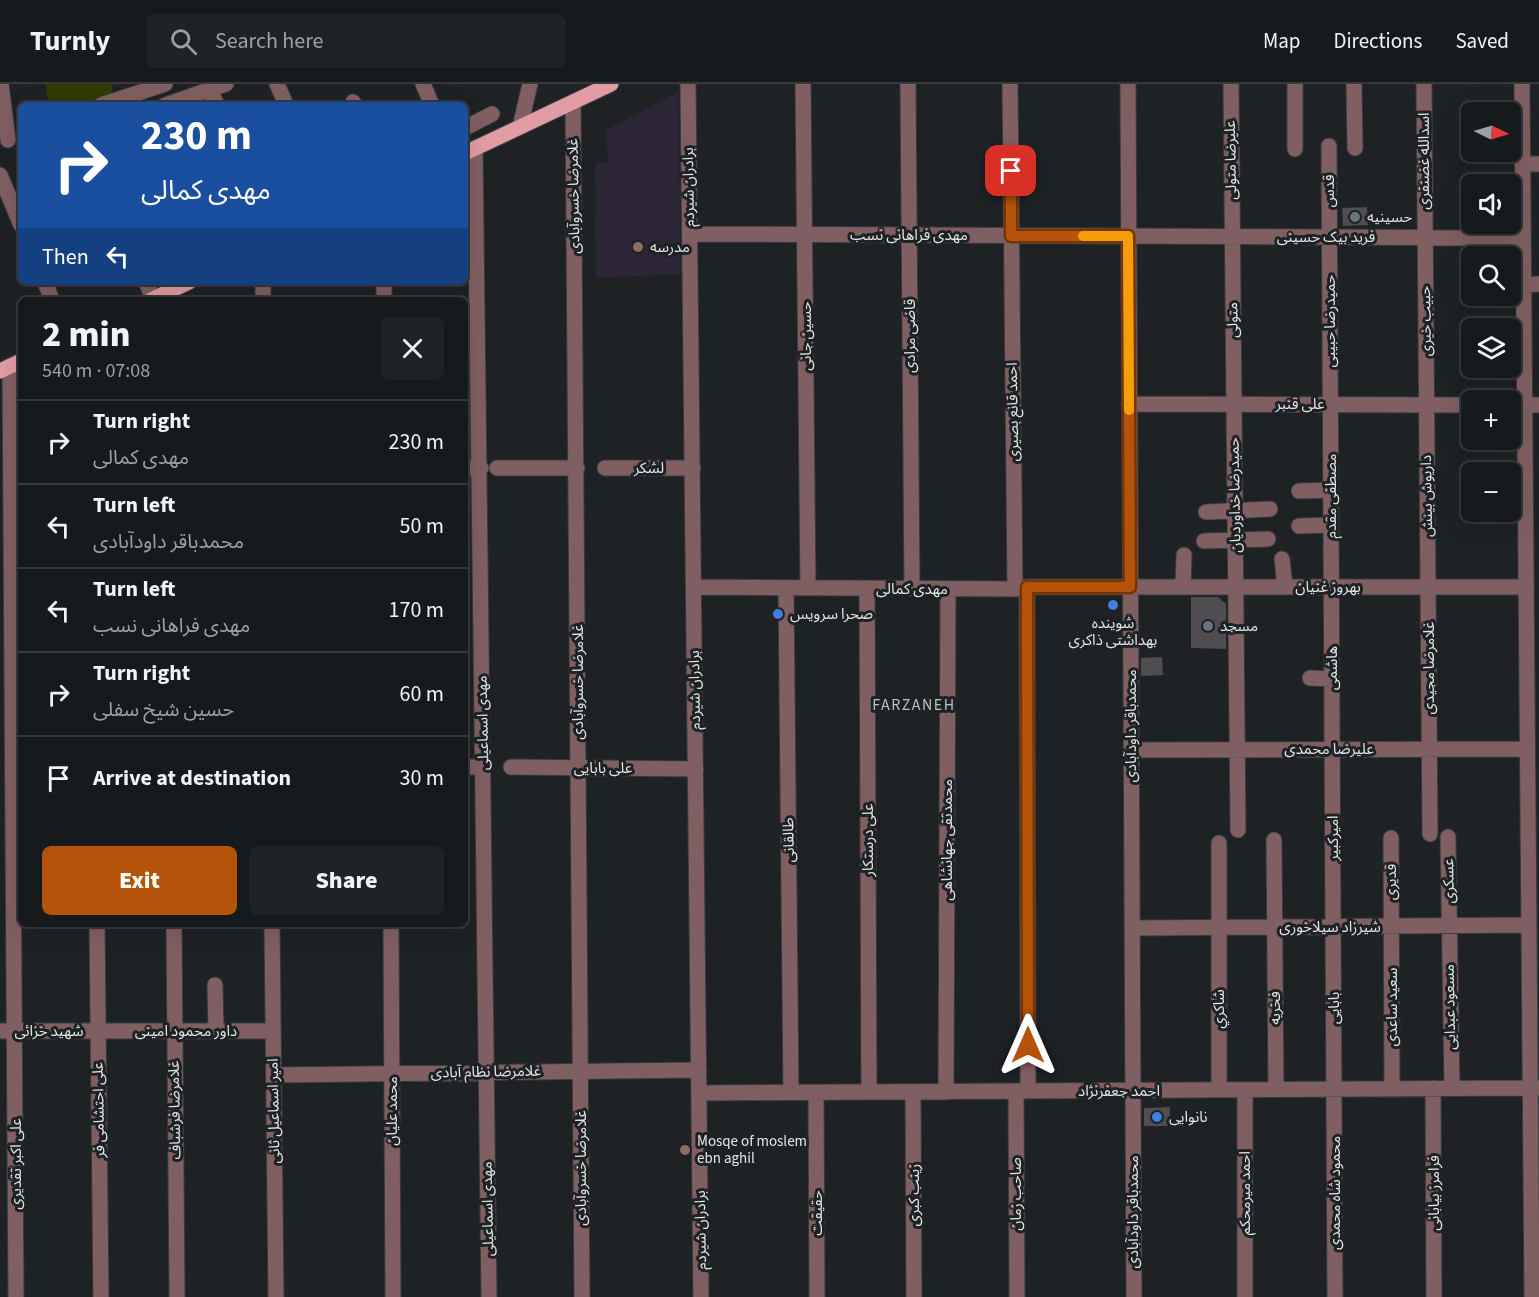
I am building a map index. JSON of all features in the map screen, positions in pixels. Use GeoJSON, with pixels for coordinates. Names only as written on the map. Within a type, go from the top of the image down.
{"type":"FeatureCollection","features":[{"type":"Feature","properties":{"kind":"main road"},"geometry":{"type":"LineString","coordinates":[[470,150],[611,84]]}},
{"type":"Feature","properties":{"kind":"main road"},"geometry":{"type":"LineString","coordinates":[[161,297],[183,285]]}},
{"type":"Feature","properties":{"kind":"street"},"geometry":{"type":"LineString","coordinates":[[1,84],[10,140]]}},
{"type":"Feature","properties":{"kind":"street"},"geometry":{"type":"LineString","coordinates":[[110,102],[127,96],[148,98],[165,84]]}},
{"type":"Feature","properties":{"kind":"street"},"geometry":{"type":"LineString","coordinates":[[174,102],[226,84]]}},
{"type":"Feature","properties":{"kind":"street"},"geometry":{"type":"LineString","coordinates":[[277,84],[285,102]]}},
{"type":"Feature","properties":{"kind":"street"},"geometry":{"type":"LineString","coordinates":[[423,84],[431,102]]}},
{"type":"Feature","properties":{"kind":"street"},"geometry":{"type":"LineString","coordinates":[[520,127],[530,84]]}},
{"type":"Feature","properties":{"kind":"street","name":"برادران شیردم"},"geometry":{"type":"LineString","coordinates":[[688,84],[701,1297]]}},
{"type":"Feature","properties":{"kind":"street","name":"حسین جانی"},"geometry":{"type":"LineString","coordinates":[[803,84],[808,588]]}},
{"type":"Feature","properties":{"kind":"street","name":"قاضی مرادی"},"geometry":{"type":"LineString","coordinates":[[908,84],[912,588]]}},
{"type":"Feature","properties":{"kind":"street","name":"احمد قانع بصیری"},"geometry":{"type":"LineString","coordinates":[[1010,84],[1011,236],[1021,588],[1022,1091]]}},
{"type":"Feature","properties":{"kind":"street","name":"محمدباقر داودآبادی"},"geometry":{"type":"LineString","coordinates":[[1128,84],[1134,1297]]}},
{"type":"Feature","properties":{"kind":"street","name":"علیرضا متولی"},"geometry":{"type":"LineString","coordinates":[[1231,84],[1232,237]]}},
{"type":"Feature","properties":{"kind":"street"},"geometry":{"type":"LineString","coordinates":[[1295,84],[1296,149]]}},
{"type":"Feature","properties":{"kind":"street"},"geometry":{"type":"LineString","coordinates":[[1354,84],[1354,148]]}},
{"type":"Feature","properties":{"kind":"street","name":"اسدالله غضنفری"},"geometry":{"type":"LineString","coordinates":[[1424,84],[1425,238]]}},
{"type":"Feature","properties":{"kind":"street"},"geometry":{"type":"LineString","coordinates":[[1522,84],[1523,238],[1531,284],[1525,405],[1532,543],[1526,587],[1533,631],[1527,749],[1533,778],[1534,902],[1529,925],[1534,1088],[1532,1297]]}},
{"type":"Feature","properties":{"kind":"street"},"geometry":{"type":"LineString","coordinates":[[210,90],[216,102]]}},
{"type":"Feature","properties":{"kind":"street","name":"غلامرضا خسروآبادی"},"geometry":{"type":"LineString","coordinates":[[573,102],[582,1297]]}},
{"type":"Feature","properties":{"kind":"street"},"geometry":{"type":"LineString","coordinates":[[468,126],[492,114]]}},
{"type":"Feature","properties":{"kind":"street","name":"قدس"},"geometry":{"type":"LineString","coordinates":[[1329,146],[1330,237]]}},
{"type":"Feature","properties":{"kind":"street","name":"مهدی اسماعیلی"},"geometry":{"type":"LineString","coordinates":[[470,150],[473,468],[484,767],[489,1297]]}},
{"type":"Feature","properties":{"kind":"street"},"geometry":{"type":"LineString","coordinates":[[1522,164],[1539,164]]}},
{"type":"Feature","properties":{"kind":"street"},"geometry":{"type":"LineString","coordinates":[[0,175],[18,218]]}},
{"type":"Feature","properties":{"kind":"street","name":"مهدی فراهانی نسب"},"geometry":{"type":"LineString","coordinates":[[690,234],[1128,236]]}},
{"type":"Feature","properties":{"kind":"street","name":"فرید بیک حسینی"},"geometry":{"type":"LineString","coordinates":[[1128,236],[1523,238]]}},
{"type":"Feature","properties":{"kind":"street","name":"متولی"},"geometry":{"type":"LineString","coordinates":[[1232,237],[1234,404]]}},
{"type":"Feature","properties":{"kind":"street","name":"حمیدرضا حبیبی"},"geometry":{"type":"LineString","coordinates":[[1330,237],[1330,405]]}},
{"type":"Feature","properties":{"kind":"street","name":"حبیب خیری"},"geometry":{"type":"LineString","coordinates":[[1425,238],[1427,405]]}},
{"type":"Feature","properties":{"kind":"street"},"geometry":{"type":"LineString","coordinates":[[148,285],[158,297]]}},
{"type":"Feature","properties":{"kind":"street","name":"علی اکبر تقدیری"},"geometry":{"type":"LineString","coordinates":[[10,366],[12,783],[7,1031],[16,1297]]}},
{"type":"Feature","properties":{"kind":"street","name":"علی قنبر"},"geometry":{"type":"LineString","coordinates":[[1129,404],[1461,405]]}},
{"type":"Feature","properties":{"kind":"street","name":"حمیدرضا خداوردیان"},"geometry":{"type":"LineString","coordinates":[[1234,404],[1233,512],[1236,542],[1238,830]]}},
{"type":"Feature","properties":{"kind":"street","name":"مصطفی مقدم"},"geometry":{"type":"LineString","coordinates":[[1330,405],[1332,587]]}},
{"type":"Feature","properties":{"kind":"street","name":"داریوش بینش"},"geometry":{"type":"LineString","coordinates":[[1427,405],[1428,586]]}},
{"type":"Feature","properties":{"kind":"street"},"geometry":{"type":"LineString","coordinates":[[496,468],[577,468]]}},
{"type":"Feature","properties":{"kind":"street","name":"لشكر"},"geometry":{"type":"LineString","coordinates":[[605,468],[693,468]]}},
{"type":"Feature","properties":{"kind":"street"},"geometry":{"type":"LineString","coordinates":[[1299,491],[1331,490]]}},
{"type":"Feature","properties":{"kind":"street"},"geometry":{"type":"LineString","coordinates":[[1206,512],[1270,509]]}},
{"type":"Feature","properties":{"kind":"street"},"geometry":{"type":"LineString","coordinates":[[1299,526],[1331,525]]}},
{"type":"Feature","properties":{"kind":"street"},"geometry":{"type":"LineString","coordinates":[[1204,541],[1236,542],[1268,539]]}},
{"type":"Feature","properties":{"kind":"street"},"geometry":{"type":"LineString","coordinates":[[1183,587],[1184,555]]}},
{"type":"Feature","properties":{"kind":"street"},"geometry":{"type":"LineString","coordinates":[[1282,559],[1285,587]]}},
{"type":"Feature","properties":{"kind":"street","name":"غلامرضا مجیدی"},"geometry":{"type":"LineString","coordinates":[[1428,586],[1430,834]]}},
{"type":"Feature","properties":{"kind":"street","name":"مهدی کمالی"},"geometry":{"type":"LineString","coordinates":[[694,587],[948,589],[1130,587]]}},
{"type":"Feature","properties":{"kind":"street","name":"بهروز غنیان"},"geometry":{"type":"LineString","coordinates":[[1130,587],[1526,587]]}},
{"type":"Feature","properties":{"kind":"street","name":"هاشمی"},"geometry":{"type":"LineString","coordinates":[[1332,587],[1332,750]]}},
{"type":"Feature","properties":{"kind":"street","name":"طالقانی"},"geometry":{"type":"LineString","coordinates":[[786,588],[791,1093]]}},
{"type":"Feature","properties":{"kind":"street","name":"علی درستکار"},"geometry":{"type":"LineString","coordinates":[[867,588],[869,1092]]}},
{"type":"Feature","properties":{"kind":"street","name":"محمدتقی جهانشاهی"},"geometry":{"type":"LineString","coordinates":[[946,1092],[948,589]]}},
{"type":"Feature","properties":{"kind":"street"},"geometry":{"type":"LineString","coordinates":[[1310,678],[1332,679]]}},
{"type":"Feature","properties":{"kind":"street","name":"علیرضا محمدی"},"geometry":{"type":"LineString","coordinates":[[1131,750],[1527,749]]}},
{"type":"Feature","properties":{"kind":"street","name":"امیرکبیر"},"geometry":{"type":"LineString","coordinates":[[1332,750],[1334,927]]}},
{"type":"Feature","properties":{"kind":"street"},"geometry":{"type":"LineString","coordinates":[[468,767],[484,767]]}},
{"type":"Feature","properties":{"kind":"street","name":"علی بابایی"},"geometry":{"type":"LineString","coordinates":[[511,767],[696,769]]}},
{"type":"Feature","properties":{"kind":"street","name":"عسکری"},"geometry":{"type":"LineString","coordinates":[[1448,837],[1449,926]]}},
{"type":"Feature","properties":{"kind":"street","name":"قدیری"},"geometry":{"type":"LineString","coordinates":[[1391,838],[1391,926]]}},
{"type":"Feature","properties":{"kind":"street","name":"فخریه"},"geometry":{"type":"LineString","coordinates":[[1274,840],[1276,1089]]}},
{"type":"Feature","properties":{"kind":"street","name":"شاكري"},"geometry":{"type":"LineString","coordinates":[[1219,843],[1219,1090]]}},
{"type":"Feature","properties":{"kind":"street","name":"شیرزاد سیلاخوری"},"geometry":{"type":"LineString","coordinates":[[1132,928],[1529,925]]}},
{"type":"Feature","properties":{"kind":"street","name":"سعید ساعدی"},"geometry":{"type":"LineString","coordinates":[[1391,926],[1392,1089]]}},
{"type":"Feature","properties":{"kind":"street","name":"مسعود عبدایی"},"geometry":{"type":"LineString","coordinates":[[1449,926],[1452,1088]]}},
{"type":"Feature","properties":{"kind":"street","name":"علی احتشامی فر"},"geometry":{"type":"LineString","coordinates":[[97,927],[101,1297]]}},
{"type":"Feature","properties":{"kind":"street","name":"غلامرضا فرشباف"},"geometry":{"type":"LineString","coordinates":[[174,927],[177,1297]]}},
{"type":"Feature","properties":{"kind":"street","name":"امیر اسماعیل ثانی"},"geometry":{"type":"LineString","coordinates":[[272,927],[276,1297]]}},
{"type":"Feature","properties":{"kind":"street","name":"محمد علیان"},"geometry":{"type":"LineString","coordinates":[[391,927],[393,1297]]}},
{"type":"Feature","properties":{"kind":"street","name":"بابایی"},"geometry":{"type":"LineString","coordinates":[[1334,927],[1334,1089]]}},
{"type":"Feature","properties":{"kind":"street"},"geometry":{"type":"LineString","coordinates":[[215,985],[216,1031]]}},
{"type":"Feature","properties":{"kind":"street","name":"شهید خزائی"},"geometry":{"type":"LineString","coordinates":[[7,1031],[98,1031]]}},
{"type":"Feature","properties":{"kind":"street","name":"داور محمود امینی"},"geometry":{"type":"LineString","coordinates":[[98,1031],[273,1031]]}},
{"type":"Feature","properties":{"kind":"street","name":"غلامرضا نظام آبادی"},"geometry":{"type":"LineString","coordinates":[[274,1075],[699,1070]]}},
{"type":"Feature","properties":{"kind":"street","name":"فرامرز بیابانی"},"geometry":{"type":"LineString","coordinates":[[1433,1088],[1434,1297]]}},
{"type":"Feature","properties":{"kind":"street","name":"احمد جعفرنژاد"},"geometry":{"type":"LineString","coordinates":[[699,1093],[1534,1088]]}},
{"type":"Feature","properties":{"kind":"street","name":"محمود شاه محمدی"},"geometry":{"type":"LineString","coordinates":[[1334,1089],[1335,1297]]}},
{"type":"Feature","properties":{"kind":"street","name":"احمد میرمحکم"},"geometry":{"type":"LineString","coordinates":[[1245,1090],[1245,1297]]}},
{"type":"Feature","properties":{"kind":"street","name":"صاحب زمان"},"geometry":{"type":"LineString","coordinates":[[1017,1297],[1022,1091]]}},
{"type":"Feature","properties":{"kind":"street","name":"زینب کبری"},"geometry":{"type":"LineString","coordinates":[[914,1092],[914,1297]]}},
{"type":"Feature","properties":{"kind":"street","name":"حقیقت"},"geometry":{"type":"LineString","coordinates":[[816,1093],[817,1297]]}},
{"type":"Feature","properties":{"kind":"shaded area"},"geometry":{"type":"Polygon","coordinates":[[[678,92],[681,274],[596,278],[595,163],[608,162],[606,130],[678,92]]]}},
{"type":"Feature","properties":{"kind":"green space"},"geometry":{"type":"Polygon","coordinates":[[[46,84],[113,84],[111,96],[86,102],[48,102],[46,84]]]}},
{"type":"Feature","properties":{"kind":"building","name":"حسینیه"},"geometry":{"type":"Polygon","coordinates":[[[1367,207],[1368,225],[1343,226],[1342,208],[1367,207]]]}},
{"type":"Feature","properties":{"kind":"building","name":"مسجد"},"geometry":{"type":"Polygon","coordinates":[[[1191,597],[1218,597],[1226,604],[1226,649],[1191,648],[1191,597]]]}},
{"type":"Feature","properties":{"kind":"building"},"geometry":{"type":"Polygon","coordinates":[[[1162,657],[1163,675],[1141,676],[1141,658],[1162,657]]]}},
{"type":"Feature","properties":{"kind":"building","name":"نانوایی"},"geometry":{"type":"Polygon","coordinates":[[[1170,1107],[1170,1126],[1144,1126],[1144,1108],[1170,1107]]]}},
{"type":"Feature","properties":{"kind":"slow traffic"},"geometry":{"type":"LineString","coordinates":[[1083,236],[1128,236],[1129,410]]}},
{"type":"Feature","properties":{"kind":"place","name":"حسینیه"},"geometry":{"type":"Point","coordinates":[1355,217]}},
{"type":"Feature","properties":{"kind":"place","name":"مدرسه"},"geometry":{"type":"Point","coordinates":[638,247]}},
{"type":"Feature","properties":{"kind":"place","name":"شوینده بهداشتی ذاکری"},"geometry":{"type":"Point","coordinates":[1113,605]}},
{"type":"Feature","properties":{"kind":"place","name":"صحرا سرویس"},"geometry":{"type":"Point","coordinates":[778,614]}},
{"type":"Feature","properties":{"kind":"place","name":"مسجد"},"geometry":{"type":"Point","coordinates":[1208,626]}},
{"type":"Feature","properties":{"kind":"place","name":"نانوایی"},"geometry":{"type":"Point","coordinates":[1157,1117]}},
{"type":"Feature","properties":{"kind":"place","name":"Mosqe of moslem ebn aghil"},"geometry":{"type":"Point","coordinates":[685,1150]}},
{"type":"Feature","properties":{"kind":"district","name":"FARZANEH"},"geometry":{"type":"Point","coordinates":[914,705]}},
{"type":"Feature","properties":{"kind":"route"},"geometry":{"type":"LineString","coordinates":[[1011,171],[1011,236],[1128,236],[1130,587],[1027,587],[1028,1045]]}}]}
